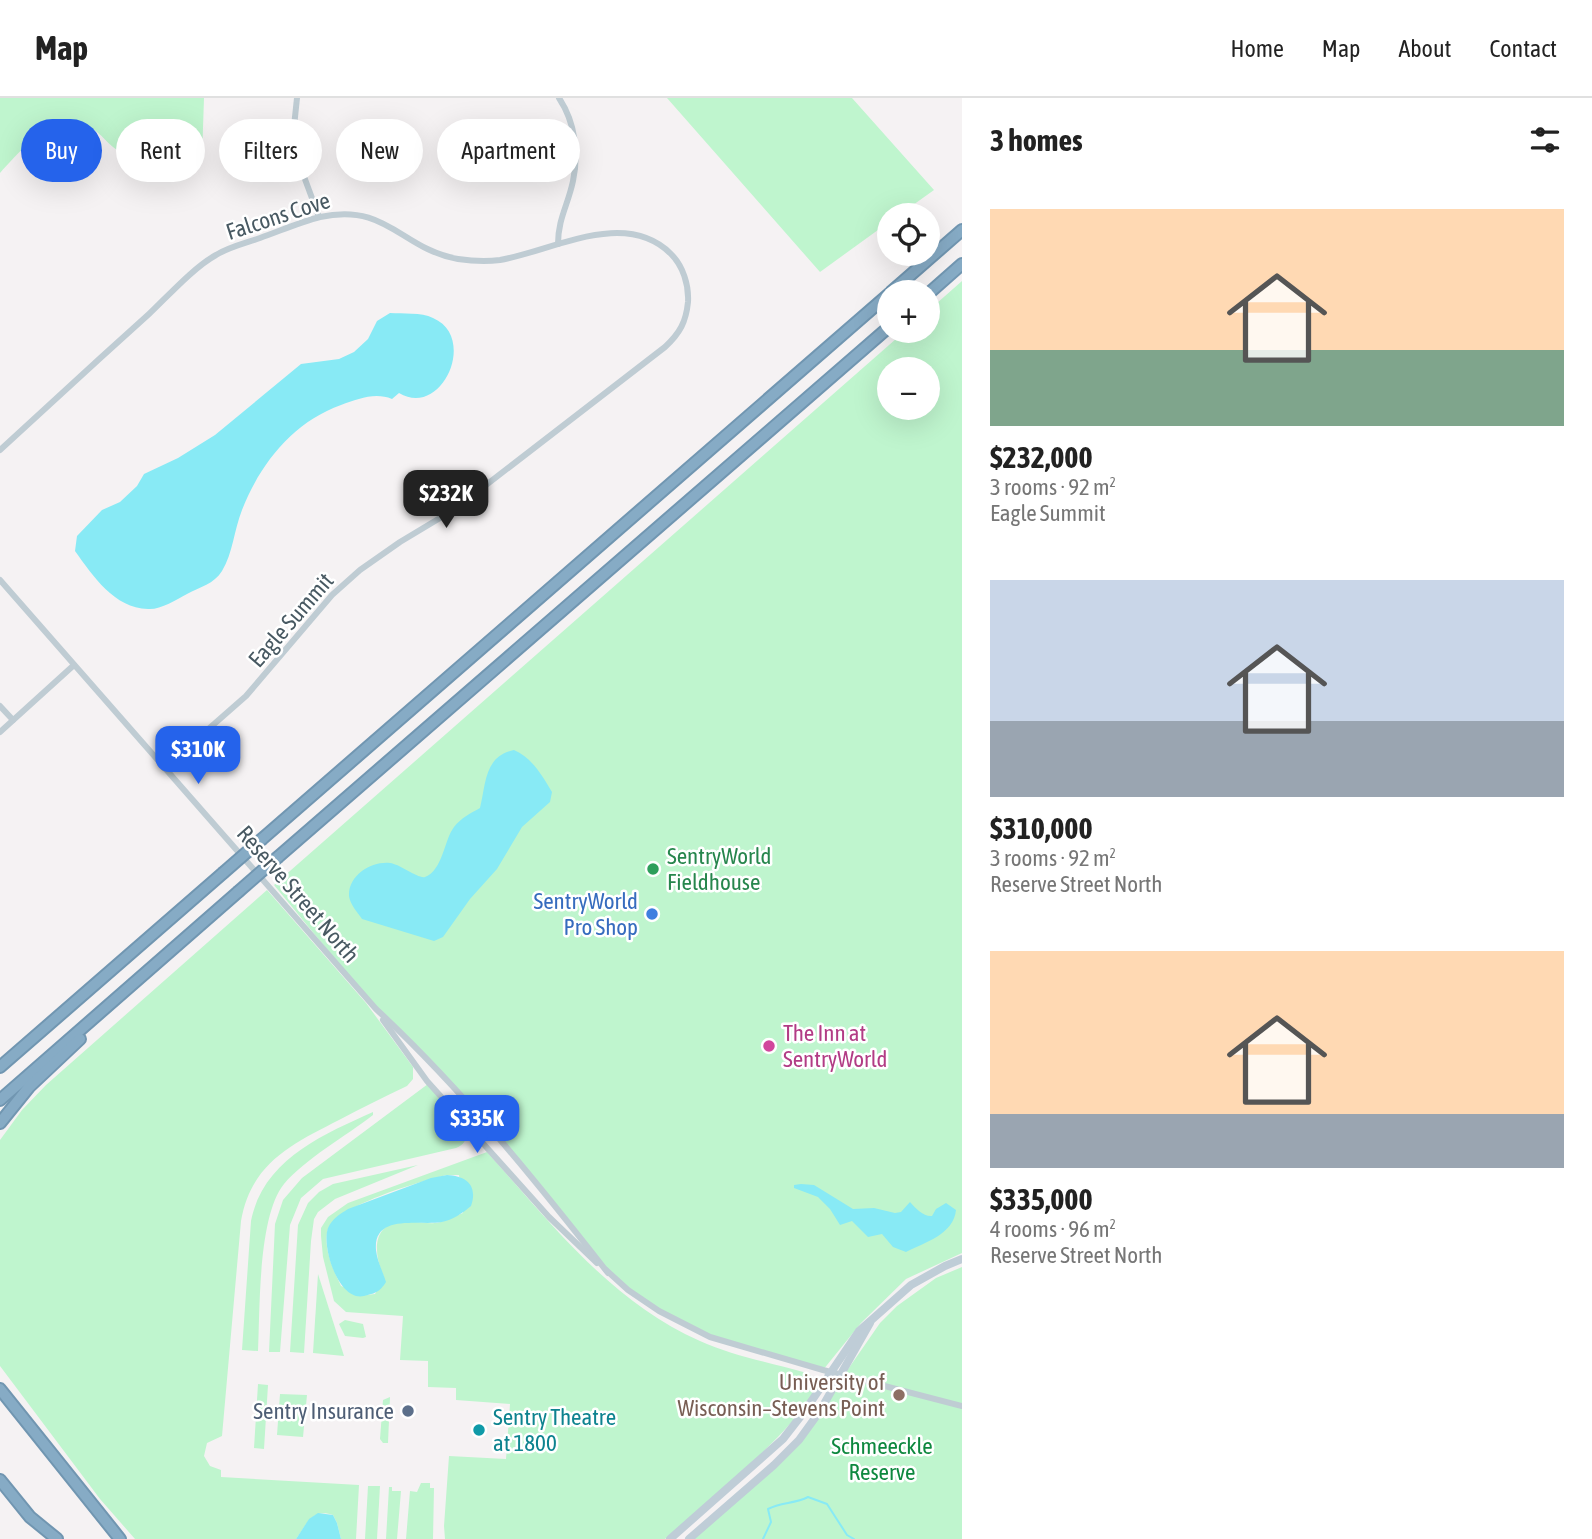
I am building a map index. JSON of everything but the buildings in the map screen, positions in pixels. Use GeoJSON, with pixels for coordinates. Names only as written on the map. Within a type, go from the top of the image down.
{"type":"FeatureCollection","features":[{"type":"Feature","properties":{"kind":"highway"},"geometry":{"type":"LineString","coordinates":[[905,280],[962,230]]}},
{"type":"Feature","properties":{"kind":"highway"},"geometry":{"type":"LineString","coordinates":[[940,283],[962,264]]}},
{"type":"Feature","properties":{"kind":"highway"},"geometry":{"type":"LineString","coordinates":[[0,1067],[877,304]]}},
{"type":"Feature","properties":{"kind":"highway"},"geometry":{"type":"LineString","coordinates":[[0,1100],[877,337]]}},
{"type":"Feature","properties":{"kind":"highway"},"geometry":{"type":"LineString","coordinates":[[0,1123],[29,1087],[112,1011],[116,998]]}},
{"type":"Feature","properties":{"kind":"highway"},"geometry":{"type":"LineString","coordinates":[[0,1379],[16,1400],[22,1415]]}},
{"type":"Feature","properties":{"kind":"highway"},"geometry":{"type":"LineString","coordinates":[[0,1389],[120,1539]]}},
{"type":"Feature","properties":{"kind":"highway"},"geometry":{"type":"LineString","coordinates":[[0,1480],[30,1517],[57,1539]]}},
{"type":"Feature","properties":{"kind":"street"},"geometry":{"type":"LineString","coordinates":[[297,98],[293,136],[296,155],[319,217]]}},
{"type":"Feature","properties":{"kind":"street"},"geometry":{"type":"LineString","coordinates":[[558,244],[558,225],[573,183],[576,159],[567,111],[559,98]]}},
{"type":"Feature","properties":{"kind":"street","name":"Falcons Cove"},"geometry":{"type":"LineString","coordinates":[[0,450],[215,255],[319,217],[348,213],[366,216],[385,223],[426,248],[456,258],[495,261],[558,244],[629,233],[656,242],[677,260],[687,285]]}},
{"type":"Feature","properties":{"kind":"street","name":"Eagle Summit"},"geometry":{"type":"LineString","coordinates":[[164,768],[246,696],[324,604],[360,570],[455,509],[665,347],[679,334],[686,320],[687,285]]}},
{"type":"Feature","properties":{"kind":"street","name":"Reserve Street North"},"geometry":{"type":"LineString","coordinates":[[0,580],[376,1009],[421,1051],[556,1206],[608,1273]]}},
{"type":"Feature","properties":{"kind":"street"},"geometry":{"type":"LineString","coordinates":[[0,732],[74,665]]}},
{"type":"Feature","properties":{"kind":"street"},"geometry":{"type":"LineString","coordinates":[[0,706],[13,720]]}},
{"type":"Feature","properties":{"kind":"street","name":"Reserve Street North"},"geometry":{"type":"LineString","coordinates":[[376,1009],[427,1081],[549,1217],[608,1273]]}},
{"type":"Feature","properties":{"kind":"street"},"geometry":{"type":"LineString","coordinates":[[670,1539],[774,1448],[831,1373],[850,1342],[887,1305],[911,1285],[962,1259]]}},
{"type":"Feature","properties":{"kind":"street"},"geometry":{"type":"LineString","coordinates":[[608,1273],[647,1304],[710,1337],[831,1373],[962,1406]]}},
{"type":"Feature","properties":{"kind":"street"},"geometry":{"type":"LineString","coordinates":[[689,1539],[799,1440],[820,1411],[872,1321]]}},
{"type":"Feature","properties":{"kind":"green space"},"geometry":{"type":"Polygon","coordinates":[[[0,98],[204,98],[203,119],[116,119],[116,149],[102,136],[102,119],[21,119],[21,151],[0,173],[0,98]]]}},
{"type":"Feature","properties":{"kind":"green space"},"geometry":{"type":"Polygon","coordinates":[[[667,98],[852,98],[934,190],[916,203],[877,203],[877,231],[820,272],[667,98]]]}},
{"type":"Feature","properties":{"kind":"green space"},"geometry":{"type":"Polygon","coordinates":[[[962,281],[962,1253],[906,1279],[861,1323],[823,1370],[710,1337],[676,1321],[608,1273],[556,1206],[438,1072],[376,1009],[274,885],[891,343],[940,343],[940,300],[962,281]]]}},
{"type":"Feature","properties":{"kind":"green space"},"geometry":{"type":"Polygon","coordinates":[[[267,890],[366,1003],[413,1067],[413,1079],[407,1086],[290,1147],[264,1170],[254,1184],[241,1221],[222,1436],[207,1443],[204,1456],[210,1466],[221,1470],[221,1477],[359,1485],[356,1539],[341,1539],[333,1515],[326,1513],[311,1519],[296,1539],[135,1539],[100,1499],[0,1366],[0,1140],[22,1110],[46,1085],[267,890]]]}},
{"type":"Feature","properties":{"kind":"green space"},"geometry":{"type":"Polygon","coordinates":[[[428,1084],[466,1127],[464,1142],[456,1148],[323,1179],[301,1198],[290,1225],[280,1352],[269,1352],[275,1224],[283,1200],[302,1178],[428,1084]]]}},
{"type":"Feature","properties":{"kind":"green space"},"geometry":{"type":"Polygon","coordinates":[[[373,1112],[373,1115],[326,1148],[284,1184],[269,1218],[265,1240],[258,1351],[242,1350],[251,1221],[268,1181],[297,1152],[334,1130],[373,1112]]]}},
{"type":"Feature","properties":{"kind":"green space"},"geometry":{"type":"Polygon","coordinates":[[[487,1152],[584,1258],[638,1305],[668,1325],[700,1341],[739,1355],[807,1373],[817,1380],[811,1396],[797,1416],[752,1463],[665,1539],[445,1539],[449,1456],[506,1459],[510,1404],[456,1400],[456,1388],[428,1387],[428,1361],[400,1360],[403,1316],[346,1312],[334,1301],[323,1257],[321,1228],[328,1217],[348,1203],[487,1152]],[[459,1175],[435,1178],[380,1196],[344,1213],[333,1223],[327,1233],[327,1246],[341,1286],[366,1295],[375,1294],[384,1277],[378,1261],[377,1244],[383,1230],[389,1225],[398,1222],[437,1223],[463,1213],[459,1175]]]}},
{"type":"Feature","properties":{"kind":"green space"},"geometry":{"type":"Polygon","coordinates":[[[418,1165],[335,1199],[318,1212],[314,1219],[311,1241],[304,1353],[290,1352],[298,1225],[308,1203],[319,1192],[333,1184],[418,1165]]]}},
{"type":"Feature","properties":{"kind":"green space","name":"Schmeeckle Reserve"},"geometry":{"type":"Polygon","coordinates":[[[962,1267],[962,1539],[689,1539],[799,1440],[880,1323],[897,1306],[936,1278],[962,1267]]]}},
{"type":"Feature","properties":{"kind":"green space"},"geometry":{"type":"Polygon","coordinates":[[[318,1274],[344,1356],[313,1353],[318,1274]]]}},
{"type":"Feature","properties":{"kind":"green space"},"geometry":{"type":"Polygon","coordinates":[[[345,1320],[363,1324],[366,1337],[345,1336],[339,1324],[345,1320]]]}},
{"type":"Feature","properties":{"kind":"green space"},"geometry":{"type":"Polygon","coordinates":[[[258,1384],[268,1385],[264,1449],[254,1448],[258,1384]]]}},
{"type":"Feature","properties":{"kind":"green space"},"geometry":{"type":"Polygon","coordinates":[[[280,1394],[307,1395],[303,1437],[277,1435],[280,1394]]]}},
{"type":"Feature","properties":{"kind":"green space"},"geometry":{"type":"Polygon","coordinates":[[[390,1397],[388,1443],[383,1443],[380,1439],[383,1400],[390,1397]]]}},
{"type":"Feature","properties":{"kind":"green space"},"geometry":{"type":"Polygon","coordinates":[[[421,1483],[430,1483],[430,1488],[434,1488],[433,1539],[406,1539],[410,1491],[417,1492],[421,1483]]]}},
{"type":"Feature","properties":{"kind":"green space"},"geometry":{"type":"Polygon","coordinates":[[[368,1486],[380,1486],[377,1539],[365,1539],[368,1486]]]}},
{"type":"Feature","properties":{"kind":"green space"},"geometry":{"type":"Polygon","coordinates":[[[389,1487],[392,1487],[392,1491],[401,1491],[397,1539],[386,1539],[389,1487]]]}},
{"type":"Feature","properties":{"kind":"water"},"geometry":{"type":"Polygon","coordinates":[[[390,313],[428,316],[446,328],[453,341],[453,357],[441,386],[429,395],[415,398],[399,393],[392,399],[373,396],[341,405],[308,422],[293,434],[258,477],[242,510],[226,564],[219,575],[206,585],[163,606],[148,609],[125,603],[97,580],[75,551],[77,536],[102,510],[120,502],[137,486],[144,474],[178,458],[215,435],[301,364],[339,359],[354,352],[368,339],[377,321],[390,313]]]}},
{"type":"Feature","properties":{"kind":"water"},"geometry":{"type":"Polygon","coordinates":[[[514,750],[531,762],[540,773],[552,792],[550,802],[522,827],[497,869],[470,899],[443,937],[434,941],[362,919],[349,896],[352,882],[357,876],[369,867],[383,863],[394,864],[422,877],[431,873],[439,862],[454,827],[480,808],[485,781],[492,765],[504,753],[514,750]]]}},
{"type":"Feature","properties":{"kind":"water"},"geometry":{"type":"Polygon","coordinates":[[[447,1175],[460,1177],[469,1183],[473,1193],[471,1206],[446,1221],[400,1224],[382,1231],[377,1238],[376,1250],[386,1282],[377,1292],[364,1296],[355,1296],[347,1291],[334,1271],[327,1247],[328,1228],[332,1222],[348,1209],[431,1178],[447,1175]]]}},
{"type":"Feature","properties":{"kind":"water"},"geometry":{"type":"Polygon","coordinates":[[[794,1185],[814,1185],[853,1209],[874,1208],[895,1213],[901,1212],[910,1202],[920,1212],[929,1216],[946,1203],[956,1210],[950,1225],[944,1231],[906,1252],[893,1247],[882,1234],[868,1237],[852,1221],[840,1225],[818,1197],[794,1188],[794,1185]]]}},
{"type":"Feature","properties":{"kind":"water"},"geometry":{"type":"Polygon","coordinates":[[[318,1513],[333,1515],[341,1539],[296,1539],[309,1519],[318,1513]]]}},
{"type":"Feature","properties":{"kind":"waterway"},"geometry":{"type":"LineString","coordinates":[[763,1539],[771,1522],[768,1509],[808,1497],[827,1504],[847,1535],[854,1539]]}},
{"type":"Feature","properties":{"kind":"place","name":"SentryWorld Fieldhouse"},"geometry":{"type":"Point","coordinates":[653,869]}},
{"type":"Feature","properties":{"kind":"place","name":"SentryWorld Pro Shop"},"geometry":{"type":"Point","coordinates":[652,914]}},
{"type":"Feature","properties":{"kind":"place","name":"The Inn at SentryWorld"},"geometry":{"type":"Point","coordinates":[769,1046]}},
{"type":"Feature","properties":{"kind":"place","name":"University of Wisconsin–Stevens Point"},"geometry":{"type":"Point","coordinates":[899,1395]}},
{"type":"Feature","properties":{"kind":"place","name":"Sentry Insurance"},"geometry":{"type":"Point","coordinates":[408,1411]}},
{"type":"Feature","properties":{"kind":"place","name":"Sentry Theatre at 1800"},"geometry":{"type":"Point","coordinates":[479,1430]}}]}
